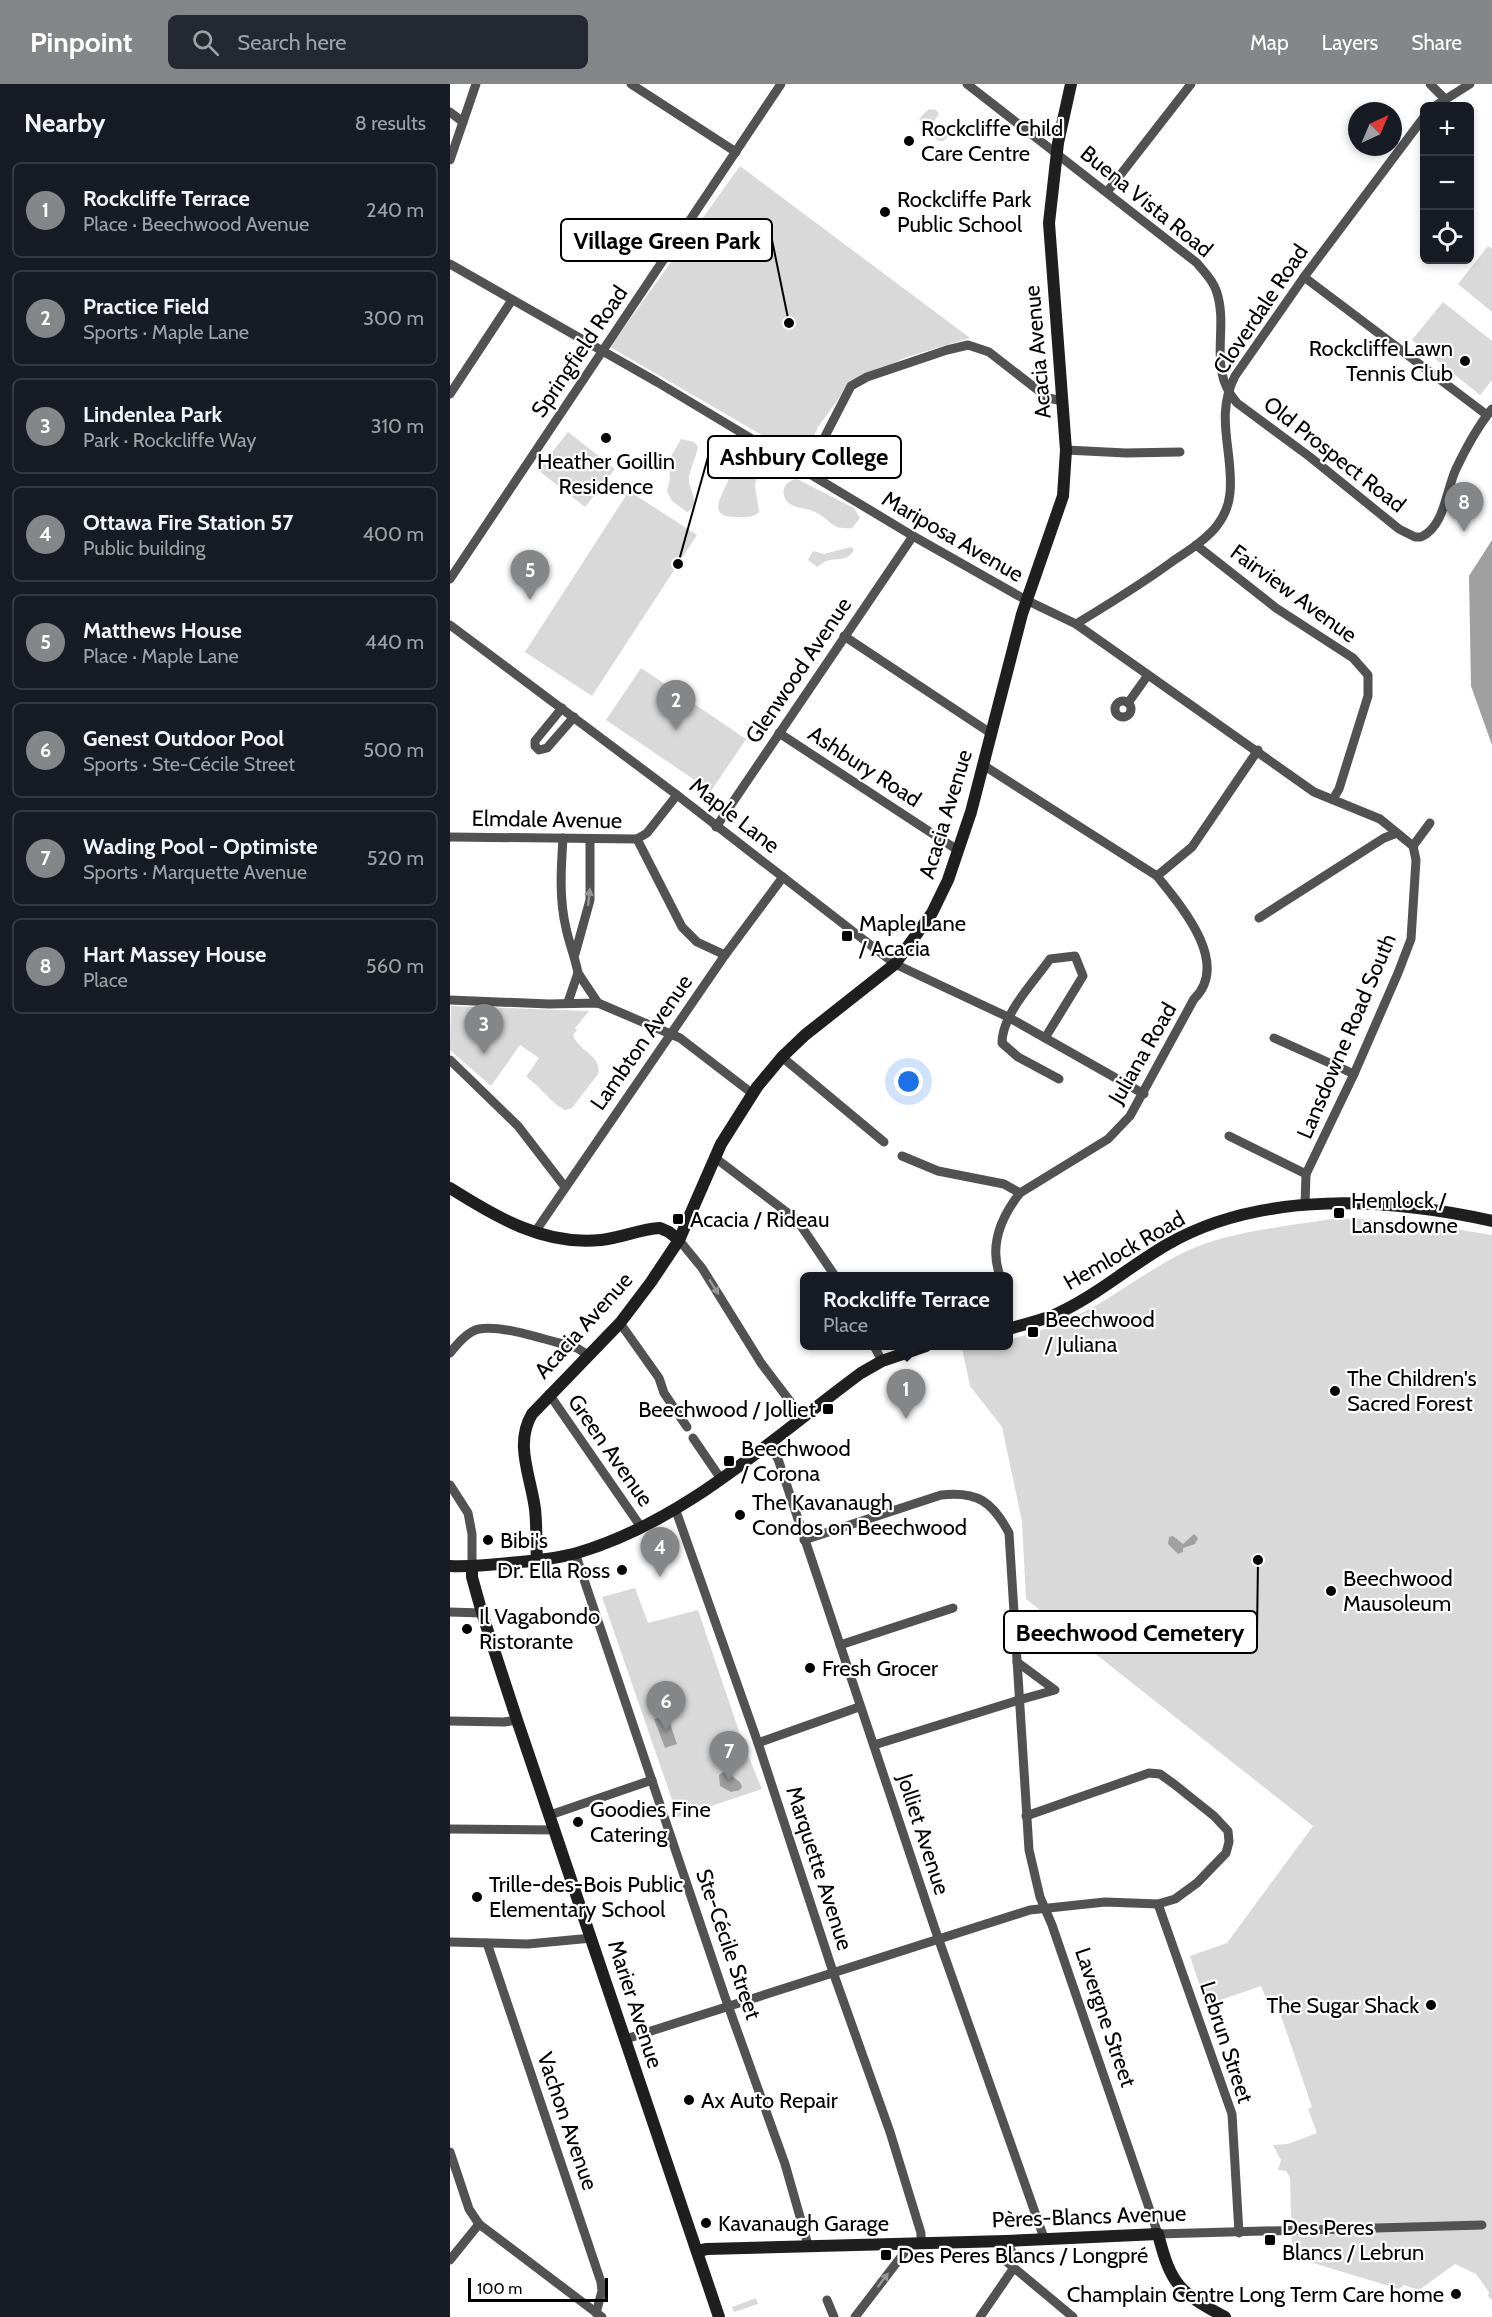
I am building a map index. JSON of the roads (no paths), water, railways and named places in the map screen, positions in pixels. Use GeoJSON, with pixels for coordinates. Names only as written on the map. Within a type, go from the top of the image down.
{"type":"FeatureCollection","features":[{"type":"Feature","properties":{"kind":"street"},"geometry":{"type":"LineString","coordinates":[[450,160],[476,84]]}},
{"type":"Feature","properties":{"kind":"street"},"geometry":{"type":"LineString","coordinates":[[631,84],[736,152]]}},
{"type":"Feature","properties":{"kind":"street","name":"Springfield Road"},"geometry":{"type":"LineString","coordinates":[[450,579],[781,84]]}},
{"type":"Feature","properties":{"kind":"street","name":"Buena Vista Road"},"geometry":{"type":"LineString","coordinates":[[967,84],[1197,263],[1210,279],[1216,292],[1219,309],[1220,367],[1227,392]]}},
{"type":"Feature","properties":{"kind":"street","name":"Acacia Avenue"},"geometry":{"type":"LineString","coordinates":[[537,1561],[535,1507],[525,1462],[523,1440],[527,1422],[549,1394],[620,1323],[651,1282],[679,1240],[714,1157],[753,1094],[783,1057],[828,1016],[895,964],[932,913],[942,895],[959,851],[1026,600],[1063,496],[1066,450],[1049,223],[1057,154],[1071,84]]}},
{"type":"Feature","properties":{"kind":"street"},"geometry":{"type":"LineString","coordinates":[[1107,192],[1191,84]]}},
{"type":"Feature","properties":{"kind":"street"},"geometry":{"type":"LineString","coordinates":[[1430,84],[1444,99]]}},
{"type":"Feature","properties":{"kind":"street"},"geometry":{"type":"LineString","coordinates":[[1440,102],[1470,84]]}},
{"type":"Feature","properties":{"kind":"street"},"geometry":{"type":"LineString","coordinates":[[450,112],[463,122]]}},
{"type":"Feature","properties":{"kind":"street","name":"Cloverdale Road"},"geometry":{"type":"LineString","coordinates":[[1076,624],[1150,578],[1196,545],[1224,515],[1230,494],[1224,416],[1227,392],[1235,376],[1304,277],[1420,124]]}},
{"type":"Feature","properties":{"kind":"street","name":"Mariposa Avenue"},"geometry":{"type":"LineString","coordinates":[[450,264],[657,382],[913,536],[1026,600],[1076,624],[1258,750],[1314,792],[1372,815],[1397,833]]}},
{"type":"Feature","properties":{"kind":"street"},"geometry":{"type":"LineString","coordinates":[[1304,277],[1490,412]]}},
{"type":"Feature","properties":{"kind":"street"},"geometry":{"type":"LineString","coordinates":[[450,394],[512,300]]}},
{"type":"Feature","properties":{"kind":"street"},"geometry":{"type":"LineString","coordinates":[[806,473],[851,386],[867,377],[947,350],[968,345],[989,352],[1048,398],[1063,401]]}},
{"type":"Feature","properties":{"kind":"street","name":"Old Prospect Road"},"geometry":{"type":"LineString","coordinates":[[1227,392],[1237,403],[1310,457],[1392,525],[1415,537],[1424,536],[1437,522],[1455,471],[1490,412]]}},
{"type":"Feature","properties":{"kind":"street"},"geometry":{"type":"LineString","coordinates":[[1066,450],[1180,452]]}},
{"type":"Feature","properties":{"kind":"street","name":"Glenwood Avenue"},"geometry":{"type":"LineString","coordinates":[[716,827],[913,536]]}},
{"type":"Feature","properties":{"kind":"street","name":"Fairview Avenue"},"geometry":{"type":"LineString","coordinates":[[1196,545],[1276,608],[1353,658],[1368,675],[1368,696],[1339,789],[1333,800]]}},
{"type":"Feature","properties":{"kind":"street","name":"Maple Lane"},"geometry":{"type":"LineString","coordinates":[[450,625],[677,795],[895,964],[1008,1017],[1144,1094]]}},
{"type":"Feature","properties":{"kind":"street"},"geometry":{"type":"LineString","coordinates":[[844,636],[992,734]]}},
{"type":"Feature","properties":{"kind":"street"},"geometry":{"type":"LineString","coordinates":[[1128,703],[1148,675]]}},
{"type":"Feature","properties":{"kind":"street"},"geometry":{"type":"LineString","coordinates":[[562,708],[535,741],[535,746],[539,750],[547,748],[574,717]]}},
{"type":"Feature","properties":{"kind":"street","name":"Ashbury Road"},"geometry":{"type":"LineString","coordinates":[[779,733],[959,851]]}},
{"type":"Feature","properties":{"kind":"street"},"geometry":{"type":"LineString","coordinates":[[983,765],[1157,876],[1192,847],[1258,750]]}},
{"type":"Feature","properties":{"kind":"street"},"geometry":{"type":"LineString","coordinates":[[637,839],[647,834],[677,795]]}},
{"type":"Feature","properties":{"kind":"street"},"geometry":{"type":"LineString","coordinates":[[1259,918],[1384,838],[1397,833],[1413,846],[1430,823]]}},
{"type":"Feature","properties":{"kind":"street","name":"Elmdale Avenue"},"geometry":{"type":"LineString","coordinates":[[450,837],[637,839],[682,927],[697,942],[725,955]]}},
{"type":"Feature","properties":{"kind":"street"},"geometry":{"type":"LineString","coordinates":[[563,838],[562,894],[566,928],[578,973],[598,1003]]}},
{"type":"Feature","properties":{"kind":"street"},"geometry":{"type":"LineString","coordinates":[[574,954],[590,900],[590,838]]}},
{"type":"Feature","properties":{"kind":"street","name":"Lansdowne Road South"},"geometry":{"type":"LineString","coordinates":[[1305,1204],[1306,1174],[1354,1074],[1411,939],[1416,860],[1413,846]]}},
{"type":"Feature","properties":{"kind":"street","name":"Juliana Road"},"geometry":{"type":"LineString","coordinates":[[998,1272],[995,1263],[997,1237],[1005,1216],[1020,1193],[1108,1139],[1130,1116],[1194,999],[1199,994],[1207,975],[1206,950],[1202,942],[1157,876]]}},
{"type":"Feature","properties":{"kind":"street","name":"Lambton Avenue"},"geometry":{"type":"LineString","coordinates":[[535,1232],[725,955],[783,877]]}},
{"type":"Feature","properties":{"kind":"street"},"geometry":{"type":"LineString","coordinates":[[1045,1038],[1083,976],[1075,956],[1050,959],[1008,1017],[1002,1031],[1002,1043],[1018,1057],[1059,1079]]}},
{"type":"Feature","properties":{"kind":"street"},"geometry":{"type":"LineString","coordinates":[[568,1002],[578,973]]}},
{"type":"Feature","properties":{"kind":"street"},"geometry":{"type":"LineString","coordinates":[[450,1000],[549,1004],[598,1003],[680,1038],[753,1094]]}},
{"type":"Feature","properties":{"kind":"street"},"geometry":{"type":"LineString","coordinates":[[1274,1038],[1354,1074]]}},
{"type":"Feature","properties":{"kind":"street"},"geometry":{"type":"LineString","coordinates":[[783,1057],[884,1142]]}},
{"type":"Feature","properties":{"kind":"street"},"geometry":{"type":"LineString","coordinates":[[450,1060],[518,1126],[565,1187]]}},
{"type":"Feature","properties":{"kind":"street"},"geometry":{"type":"LineString","coordinates":[[1228,1136],[1306,1174]]}},
{"type":"Feature","properties":{"kind":"street"},"geometry":{"type":"LineString","coordinates":[[902,1156],[938,1171],[1004,1184],[1020,1193]]}},
{"type":"Feature","properties":{"kind":"street"},"geometry":{"type":"LineString","coordinates":[[714,1157],[797,1220],[832,1272]]}},
{"type":"Feature","properties":{"kind":"street"},"geometry":{"type":"LineString","coordinates":[[450,1188],[502,1219],[561,1239],[584,1241],[614,1239],[660,1228],[669,1232],[679,1240],[702,1268],[761,1363],[802,1417]]}},
{"type":"Feature","properties":{"kind":"street","name":"Hemlock Road"},"geometry":{"type":"LineString","coordinates":[[1013,1328],[1052,1316],[1081,1301],[1170,1243],[1205,1227],[1269,1209],[1305,1204],[1378,1205],[1467,1215],[1492,1221]]}},
{"type":"Feature","properties":{"kind":"street"},"geometry":{"type":"LineString","coordinates":[[620,1323],[659,1378],[664,1393],[687,1427]]}},
{"type":"Feature","properties":{"kind":"street"},"geometry":{"type":"LineString","coordinates":[[450,1353],[460,1341],[478,1329],[500,1329],[577,1348],[588,1355]]}},
{"type":"Feature","properties":{"kind":"street"},"geometry":{"type":"LineString","coordinates":[[876,1350],[882,1361]]}},
{"type":"Feature","properties":{"kind":"street"},"geometry":{"type":"LineString","coordinates":[[450,1566],[472,1567],[537,1561],[575,1553],[609,1542],[675,1508],[721,1479],[861,1373],[882,1361],[914,1350]]}},
{"type":"Feature","properties":{"kind":"street","name":"Green Avenue"},"geometry":{"type":"LineString","coordinates":[[549,1394],[641,1527]]}},
{"type":"Feature","properties":{"kind":"street"},"geometry":{"type":"LineString","coordinates":[[693,1438],[721,1479]]}},
{"type":"Feature","properties":{"kind":"street","name":"Jolliet Avenue"},"geometry":{"type":"LineString","coordinates":[[768,1443],[778,1459],[859,1707],[1044,2238]]}},
{"type":"Feature","properties":{"kind":"street"},"geometry":{"type":"LineString","coordinates":[[450,1485],[468,1513],[472,1534],[472,1567]]}},
{"type":"Feature","properties":{"kind":"street","name":"Lavergne Street"},"geometry":{"type":"LineString","coordinates":[[804,1540],[941,1495],[960,1493],[982,1499],[999,1514],[1009,1533],[1026,1816],[1029,1850],[1040,1897],[1047,1909],[1170,2273],[1183,2291],[1225,2317]]}},
{"type":"Feature","properties":{"kind":"street","name":"Marquette Avenue"},"geometry":{"type":"LineString","coordinates":[[675,1508],[758,1743],[833,1972],[890,2132],[921,2233],[921,2242]]}},
{"type":"Feature","properties":{"kind":"street","name":"Ste-Cécile Street"},"geometry":{"type":"LineString","coordinates":[[575,1553],[785,2164],[808,2245]]}},
{"type":"Feature","properties":{"kind":"street","name":"Marier Avenue"},"geometry":{"type":"LineString","coordinates":[[472,1567],[472,1577],[482,1613],[517,1720],[719,2317]]}},
{"type":"Feature","properties":{"kind":"street"},"geometry":{"type":"LineString","coordinates":[[840,1645],[953,1608]]}},
{"type":"Feature","properties":{"kind":"street"},"geometry":{"type":"LineString","coordinates":[[450,1612],[482,1613]]}},
{"type":"Feature","properties":{"kind":"street"},"geometry":{"type":"LineString","coordinates":[[874,1745],[1055,1690],[1017,1662]]}},
{"type":"Feature","properties":{"kind":"street"},"geometry":{"type":"LineString","coordinates":[[758,1743],[859,1707]]}},
{"type":"Feature","properties":{"kind":"street"},"geometry":{"type":"LineString","coordinates":[[450,1721],[504,1722],[517,1720]]}},
{"type":"Feature","properties":{"kind":"street"},"geometry":{"type":"LineString","coordinates":[[626,2039],[1030,1910],[1105,1902],[1158,1904],[1175,1899],[1197,1883],[1226,1853],[1229,1842],[1228,1831],[1214,1816],[1160,1774],[1149,1773],[1026,1816]]}},
{"type":"Feature","properties":{"kind":"street"},"geometry":{"type":"LineString","coordinates":[[550,1815],[652,1780]]}},
{"type":"Feature","properties":{"kind":"street"},"geometry":{"type":"LineString","coordinates":[[450,1829],[554,1830]]}},
{"type":"Feature","properties":{"kind":"street","name":"Lebrun Street"},"geometry":{"type":"LineString","coordinates":[[1158,1904],[1232,2114],[1239,2233]]}},
{"type":"Feature","properties":{"kind":"street"},"geometry":{"type":"LineString","coordinates":[[450,1942],[528,1944],[592,1938]]}},
{"type":"Feature","properties":{"kind":"street","name":"Vachon Avenue"},"geometry":{"type":"LineString","coordinates":[[487,1943],[601,2282],[599,2315]]}},
{"type":"Feature","properties":{"kind":"street"},"geometry":{"type":"LineString","coordinates":[[450,2152],[469,2209],[479,2224],[599,2315]]}},
{"type":"Feature","properties":{"kind":"street"},"geometry":{"type":"LineString","coordinates":[[452,2255],[479,2224]]}},
{"type":"Feature","properties":{"kind":"street","name":"Pères-Blancs Avenue"},"geometry":{"type":"LineString","coordinates":[[697,2251],[808,2245],[1006,2241],[1158,2234],[1482,2225]]}},
{"type":"Feature","properties":{"kind":"street"},"geometry":{"type":"LineString","coordinates":[[1006,2241],[1001,2250],[1013,2269],[1073,2317]]}},
{"type":"Feature","properties":{"kind":"street"},"geometry":{"type":"LineString","coordinates":[[855,2317],[904,2253],[908,2242]]}},
{"type":"Feature","properties":{"kind":"street"},"geometry":{"type":"LineString","coordinates":[[980,2317],[1013,2269]]}},
{"type":"Feature","properties":{"kind":"street"},"geometry":{"type":"LineString","coordinates":[[827,2300],[834,2317]]}},
{"type":"Feature","properties":{"kind":"place","name":"Rockcliffe Child Care Centre"},"geometry":{"type":"Point","coordinates":[909,141]}},
{"type":"Feature","properties":{"kind":"place","name":"Rockcliffe Park Public School"},"geometry":{"type":"Point","coordinates":[885,212]}},
{"type":"Feature","properties":{"kind":"place","name":"Village Green Park"},"geometry":{"type":"Point","coordinates":[789,323]}},
{"type":"Feature","properties":{"kind":"place","name":"Rockcliffe Lawn Tennis Club"},"geometry":{"type":"Point","coordinates":[1465,361]}},
{"type":"Feature","properties":{"kind":"place","name":"Heather Goillin Residence"},"geometry":{"type":"Point","coordinates":[606,438]}},
{"type":"Feature","properties":{"kind":"place","name":"Hart Massey House"},"geometry":{"type":"Point","coordinates":[1464,532]}},
{"type":"Feature","properties":{"kind":"place","name":"Ashbury College"},"geometry":{"type":"Point","coordinates":[678,564]}},
{"type":"Feature","properties":{"kind":"place","name":"Matthews House"},"geometry":{"type":"Point","coordinates":[530,600]}},
{"type":"Feature","properties":{"kind":"place","name":"Practice Field"},"geometry":{"type":"Point","coordinates":[676,730]}},
{"type":"Feature","properties":{"kind":"place","name":"Maple Lane / Acacia"},"geometry":{"type":"Point","coordinates":[847,936]}},
{"type":"Feature","properties":{"kind":"place","name":"Lindenlea Park"},"geometry":{"type":"Point","coordinates":[484,1054]}},
{"type":"Feature","properties":{"kind":"place","name":"Hemlock / Lansdowne"},"geometry":{"type":"Point","coordinates":[1339,1213]}},
{"type":"Feature","properties":{"kind":"place","name":"Acacia / Rideau"},"geometry":{"type":"Point","coordinates":[678,1219]}},
{"type":"Feature","properties":{"kind":"place","name":"Beechwood / Juliana"},"geometry":{"type":"Point","coordinates":[1033,1332]}},
{"type":"Feature","properties":{"kind":"place","name":"The Children's Sacred Forest"},"geometry":{"type":"Point","coordinates":[1335,1391]}},
{"type":"Feature","properties":{"kind":"place","name":"Beechwood / Jolliet"},"geometry":{"type":"Point","coordinates":[828,1409]}},
{"type":"Feature","properties":{"kind":"place","name":"Rockcliffe Terrace"},"geometry":{"type":"Point","coordinates":[906,1419]}},
{"type":"Feature","properties":{"kind":"place","name":"Beechwood / Corona"},"geometry":{"type":"Point","coordinates":[729,1461]}},
{"type":"Feature","properties":{"kind":"place","name":"The Kavanaugh Condos on Beechwood"},"geometry":{"type":"Point","coordinates":[740,1515]}},
{"type":"Feature","properties":{"kind":"place","name":"Bibi's"},"geometry":{"type":"Point","coordinates":[488,1540]}},
{"type":"Feature","properties":{"kind":"place","name":"Beechwood Cemetery"},"geometry":{"type":"Point","coordinates":[1258,1560]}},
{"type":"Feature","properties":{"kind":"place","name":"Dr. Ella Ross"},"geometry":{"type":"Point","coordinates":[622,1570]}},
{"type":"Feature","properties":{"kind":"place","name":"Ottawa Fire Station 57"},"geometry":{"type":"Point","coordinates":[660,1577]}},
{"type":"Feature","properties":{"kind":"place","name":"Beechwood Mausoleum"},"geometry":{"type":"Point","coordinates":[1331,1591]}},
{"type":"Feature","properties":{"kind":"place","name":"Il Vagabondo Ristorante"},"geometry":{"type":"Point","coordinates":[467,1629]}},
{"type":"Feature","properties":{"kind":"place","name":"Fresh Grocer"},"geometry":{"type":"Point","coordinates":[810,1668]}},
{"type":"Feature","properties":{"kind":"place","name":"Genest Outdoor Pool"},"geometry":{"type":"Point","coordinates":[666,1731]}},
{"type":"Feature","properties":{"kind":"place","name":"Wading Pool - Optimiste"},"geometry":{"type":"Point","coordinates":[729,1781]}},
{"type":"Feature","properties":{"kind":"place","name":"Goodies Fine Catering"},"geometry":{"type":"Point","coordinates":[578,1822]}},
{"type":"Feature","properties":{"kind":"place","name":"Trille-des-Bois Public Elementary School"},"geometry":{"type":"Point","coordinates":[477,1897]}},
{"type":"Feature","properties":{"kind":"place","name":"The Sugar Shack"},"geometry":{"type":"Point","coordinates":[1431,2005]}},
{"type":"Feature","properties":{"kind":"place","name":"Ax Auto Repair"},"geometry":{"type":"Point","coordinates":[689,2100]}},
{"type":"Feature","properties":{"kind":"place","name":"Kavanaugh Garage"},"geometry":{"type":"Point","coordinates":[706,2223]}},
{"type":"Feature","properties":{"kind":"place","name":"Des Peres Blancs / Lebrun"},"geometry":{"type":"Point","coordinates":[1270,2240]}},
{"type":"Feature","properties":{"kind":"place","name":"Des Peres Blancs / Longpré"},"geometry":{"type":"Point","coordinates":[886,2255]}},
{"type":"Feature","properties":{"kind":"place","name":"Champlain Centre Long Term Care home"},"geometry":{"type":"Point","coordinates":[1456,2294]}}]}
